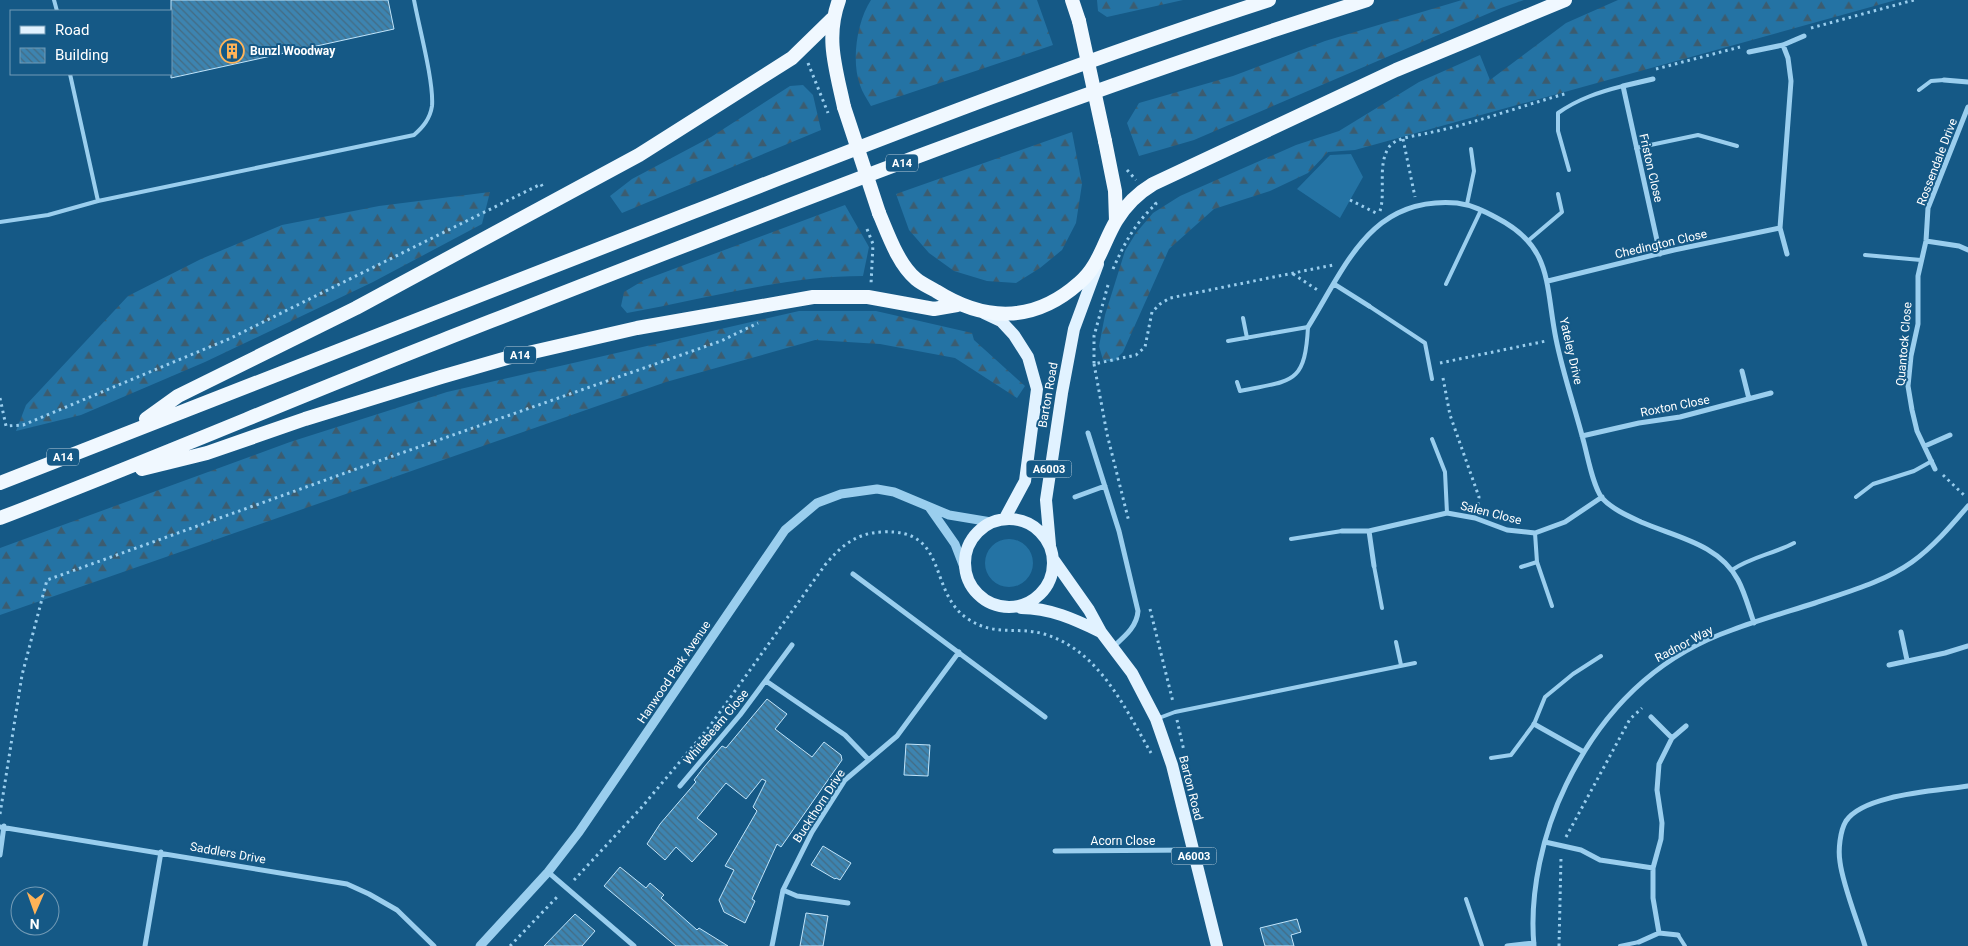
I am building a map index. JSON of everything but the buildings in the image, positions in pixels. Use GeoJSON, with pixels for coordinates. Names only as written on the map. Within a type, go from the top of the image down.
{"type":"FeatureCollection","features":[{"type":"Feature","properties":{"kind":"highway"},"geometry":{"type":"LineString","coordinates":[[839,0],[832,19],[832,45],[844,108],[892,246],[915,279],[957,305],[984,313],[1011,314],[1038,309],[1059,298],[1080,282],[1102,254],[1116,221],[1134,198],[1153,184],[1396,70],[1565,0]]}},
{"type":"Feature","properties":{"kind":"highway"},"geometry":{"type":"LineString","coordinates":[[1072,0],[1079,21],[1115,191],[1116,221]]}},
{"type":"Feature","properties":{"kind":"highway","name":"A14"},"geometry":{"type":"LineString","coordinates":[[0,483],[126,432],[965,106],[1182,28],[1269,0]]}},
{"type":"Feature","properties":{"kind":"highway","name":"A14"},"geometry":{"type":"LineString","coordinates":[[0,518],[442,341],[961,140],[1152,70],[1367,0]]}},
{"type":"Feature","properties":{"kind":"highway","name":"A14"},"geometry":{"type":"LineString","coordinates":[[126,432],[178,396],[373,300],[638,155],[792,58],[832,19]]}},
{"type":"Feature","properties":{"kind":"highway","name":"A14"},"geometry":{"type":"LineString","coordinates":[[95,481],[207,453],[306,419],[507,358],[637,328],[813,297],[868,297],[934,309],[957,305]]}},
{"type":"Feature","properties":{"kind":"main road","name":"Barton Road"},"geometry":{"type":"LineString","coordinates":[[1050,545],[1046,500],[1062,393],[1074,329],[1102,254]]}},
{"type":"Feature","properties":{"kind":"main road","name":"Barton Road"},"geometry":{"type":"LineString","coordinates":[[984,313],[1001,321],[1014,335],[1028,357],[1037,389],[1025,481],[1005,518]]}},
{"type":"Feature","properties":{"kind":"main road"},"geometry":{"type":"LineString","coordinates":[[1005,518],[1019,519],[1032,524],[1043,534],[1050,545],[1053,559],[1052,573],[1047,586],[1037,598],[1023,605],[1008,607],[993,604],[980,596],[970,584],[965,570],[965,554],[971,540],[980,529],[992,522],[1005,518]]}},
{"type":"Feature","properties":{"kind":"main road","name":"Barton Road"},"geometry":{"type":"LineString","coordinates":[[1053,559],[1089,610],[1101,632],[1132,673],[1156,719],[1172,765],[1217,946]]}},
{"type":"Feature","properties":{"kind":"main road","name":"Barton Road"},"geometry":{"type":"LineString","coordinates":[[1008,607],[1040,608],[1057,612],[1101,632]]}},
{"type":"Feature","properties":{"kind":"street"},"geometry":{"type":"LineString","coordinates":[[1749,52],[1783,45],[1804,36]]}},
{"type":"Feature","properties":{"kind":"street"},"geometry":{"type":"LineString","coordinates":[[1783,45],[1788,58],[1791,81],[1780,228],[1787,254]]}},
{"type":"Feature","properties":{"kind":"street"},"geometry":{"type":"LineString","coordinates":[[1623,86],[1653,79]]}},
{"type":"Feature","properties":{"kind":"street"},"geometry":{"type":"LineString","coordinates":[[1944,80],[1968,82]]}},
{"type":"Feature","properties":{"kind":"street","name":"Friston Close"},"geometry":{"type":"LineString","coordinates":[[1623,86],[1660,254]]}},
{"type":"Feature","properties":{"kind":"street","name":"Rossendale Drive"},"geometry":{"type":"LineString","coordinates":[[1926,241],[1928,208],[1968,107]]}},
{"type":"Feature","properties":{"kind":"street","name":"Yateley Drive"},"geometry":{"type":"LineString","coordinates":[[1308,327],[1366,235],[1398,211],[1439,202],[1467,204],[1515,227],[1529,240],[1538,254],[1548,281],[1556,339],[1591,471],[1602,497],[1623,514],[1691,540],[1719,556],[1739,581],[1754,623]]}},
{"type":"Feature","properties":{"kind":"street","name":"Chedington Close"},"geometry":{"type":"LineString","coordinates":[[1548,281],[1780,228]]}},
{"type":"Feature","properties":{"kind":"street"},"geometry":{"type":"LineString","coordinates":[[1926,241],[1959,246],[1968,250]]}},
{"type":"Feature","properties":{"kind":"street","name":"Quantock Close"},"geometry":{"type":"LineString","coordinates":[[1926,241],[1918,276],[1918,324],[1910,356],[1908,386],[1917,431],[1935,469]]}},
{"type":"Feature","properties":{"kind":"street"},"geometry":{"type":"LineString","coordinates":[[1334,284],[1369,306]]}},
{"type":"Feature","properties":{"kind":"street"},"geometry":{"type":"LineString","coordinates":[[1742,371],[1749,399]]}},
{"type":"Feature","properties":{"kind":"street","name":"Roxton Close"},"geometry":{"type":"LineString","coordinates":[[1582,436],[1639,423],[1680,417],[1771,393]]}},
{"type":"Feature","properties":{"kind":"street"},"geometry":{"type":"LineString","coordinates":[[1088,433],[1119,531],[1138,611],[1137,619],[1132,629],[1113,648]]}},
{"type":"Feature","properties":{"kind":"street"},"geometry":{"type":"LineString","coordinates":[[1925,446],[1950,435]]}},
{"type":"Feature","properties":{"kind":"street"},"geometry":{"type":"LineString","coordinates":[[1075,497],[1105,486]]}},
{"type":"Feature","properties":{"kind":"street","name":"Hanwood Park Avenue"},"geometry":{"type":"LineString","coordinates":[[480,946],[548,872],[607,793],[786,530],[817,503],[858,490],[877,489],[894,492],[948,515],[992,522]]}},
{"type":"Feature","properties":{"kind":"street","name":"Salen Close"},"geometry":{"type":"LineString","coordinates":[[1342,531],[1369,531],[1447,513],[1475,518],[1507,530],[1534,533],[1565,522],[1602,497]]}},
{"type":"Feature","properties":{"kind":"street"},"geometry":{"type":"LineString","coordinates":[[927,505],[955,544],[965,570]]}},
{"type":"Feature","properties":{"kind":"street","name":"Radnor Way"},"geometry":{"type":"LineString","coordinates":[[1534,944],[1534,895],[1545,842],[1558,800],[1582,752],[1605,720],[1651,673],[1688,650],[1731,630],[1873,582],[1912,562],[1946,531],[1968,506]]}},
{"type":"Feature","properties":{"kind":"street"},"geometry":{"type":"LineString","coordinates":[[1369,531],[1374,566]]}},
{"type":"Feature","properties":{"kind":"street"},"geometry":{"type":"LineString","coordinates":[[853,574],[1045,717]]}},
{"type":"Feature","properties":{"kind":"street"},"geometry":{"type":"LineString","coordinates":[[1900,632],[1907,660]]}},
{"type":"Feature","properties":{"kind":"street","name":"Whitebeam Close"},"geometry":{"type":"LineString","coordinates":[[680,786],[766,681],[792,645]]}},
{"type":"Feature","properties":{"kind":"street"},"geometry":{"type":"LineString","coordinates":[[1889,665],[1968,646]]}},
{"type":"Feature","properties":{"kind":"street","name":"Buckthorn Drive"},"geometry":{"type":"LineString","coordinates":[[772,946],[783,890],[812,832],[846,780],[868,759],[897,736],[959,652]]}},
{"type":"Feature","properties":{"kind":"street"},"geometry":{"type":"LineString","coordinates":[[766,681],[846,735],[868,759]]}},
{"type":"Feature","properties":{"kind":"street"},"geometry":{"type":"LineString","coordinates":[[1651,717],[1672,738]]}},
{"type":"Feature","properties":{"kind":"street"},"geometry":{"type":"LineString","coordinates":[[1534,724],[1582,752]]}},
{"type":"Feature","properties":{"kind":"street"},"geometry":{"type":"LineString","coordinates":[[1660,933],[1653,898],[1653,868],[1661,839],[1662,823],[1656,790],[1659,764],[1672,738],[1686,726]]}},
{"type":"Feature","properties":{"kind":"street"},"geometry":{"type":"LineString","coordinates":[[1865,946],[1840,862],[1840,841],[1846,821],[1863,807],[1884,799],[1968,786]]}},
{"type":"Feature","properties":{"kind":"street"},"geometry":{"type":"LineString","coordinates":[[0,855],[2,826]]}},
{"type":"Feature","properties":{"kind":"street","name":"Saddlers Drive"},"geometry":{"type":"LineString","coordinates":[[2,826],[347,884],[397,910],[434,946]]}},
{"type":"Feature","properties":{"kind":"street"},"geometry":{"type":"LineString","coordinates":[[1545,842],[1581,850],[1600,860],[1653,868]]}},
{"type":"Feature","properties":{"kind":"street","name":"Acorn Close"},"geometry":{"type":"LineString","coordinates":[[1055,851],[1192,850]]}},
{"type":"Feature","properties":{"kind":"street"},"geometry":{"type":"LineString","coordinates":[[145,946],[162,852]]}},
{"type":"Feature","properties":{"kind":"street"},"geometry":{"type":"LineString","coordinates":[[548,872],[634,946]]}},
{"type":"Feature","properties":{"kind":"street"},"geometry":{"type":"LineString","coordinates":[[783,890],[797,896],[848,903]]}},
{"type":"Feature","properties":{"kind":"street"},"geometry":{"type":"LineString","coordinates":[[1639,942],[1660,933],[1678,935]]}},
{"type":"Feature","properties":{"kind":"street"},"geometry":{"type":"LineString","coordinates":[[1507,946],[1534,944]]}},
{"type":"Feature","properties":{"kind":"lane"},"geometry":{"type":"LineString","coordinates":[[0,222],[48,215],[98,201],[414,135],[427,123],[432,107],[431,89],[414,0]]}},
{"type":"Feature","properties":{"kind":"lane"},"geometry":{"type":"LineString","coordinates":[[70,75],[98,201]]}},
{"type":"Feature","properties":{"kind":"lane"},"geometry":{"type":"LineString","coordinates":[[1919,90],[1931,81],[1944,80]]}},
{"type":"Feature","properties":{"kind":"lane"},"geometry":{"type":"LineString","coordinates":[[1569,170],[1558,131],[1558,113],[1573,102],[1593,94],[1623,86]]}},
{"type":"Feature","properties":{"kind":"lane"},"geometry":{"type":"LineString","coordinates":[[1636,148],[1698,135],[1738,146]]}},
{"type":"Feature","properties":{"kind":"lane"},"geometry":{"type":"LineString","coordinates":[[1467,204],[1474,171],[1471,149]]}},
{"type":"Feature","properties":{"kind":"lane"},"geometry":{"type":"LineString","coordinates":[[1529,240],[1562,212],[1558,194]]}},
{"type":"Feature","properties":{"kind":"lane"},"geometry":{"type":"LineString","coordinates":[[1446,284],[1481,210]]}},
{"type":"Feature","properties":{"kind":"lane"},"geometry":{"type":"LineString","coordinates":[[1865,255],[1921,260]]}},
{"type":"Feature","properties":{"kind":"lane"},"geometry":{"type":"LineString","coordinates":[[1369,306],[1425,343],[1432,379]]}},
{"type":"Feature","properties":{"kind":"lane"},"geometry":{"type":"LineString","coordinates":[[1243,318],[1247,338]]}},
{"type":"Feature","properties":{"kind":"lane"},"geometry":{"type":"LineString","coordinates":[[1228,341],[1308,327],[1305,361],[1298,374],[1291,380],[1240,391],[1237,382]]}},
{"type":"Feature","properties":{"kind":"lane"},"geometry":{"type":"LineString","coordinates":[[1432,439],[1445,472],[1447,513]]}},
{"type":"Feature","properties":{"kind":"lane"},"geometry":{"type":"LineString","coordinates":[[1856,497],[1874,484],[1914,470],[1932,461]]}},
{"type":"Feature","properties":{"kind":"lane"},"geometry":{"type":"LineString","coordinates":[[1291,539],[1342,531]]}},
{"type":"Feature","properties":{"kind":"lane"},"geometry":{"type":"LineString","coordinates":[[1534,533],[1537,562],[1552,606]]}},
{"type":"Feature","properties":{"kind":"lane"},"geometry":{"type":"LineString","coordinates":[[1732,570],[1747,560],[1783,549],[1794,543]]}},
{"type":"Feature","properties":{"kind":"lane"},"geometry":{"type":"LineString","coordinates":[[1521,567],[1537,562]]}},
{"type":"Feature","properties":{"kind":"lane"},"geometry":{"type":"LineString","coordinates":[[1374,566],[1382,608]]}},
{"type":"Feature","properties":{"kind":"lane"},"geometry":{"type":"LineString","coordinates":[[1396,642],[1402,665]]}},
{"type":"Feature","properties":{"kind":"lane"},"geometry":{"type":"LineString","coordinates":[[1491,758],[1511,755],[1534,724],[1545,697],[1573,674],[1600,656]]}},
{"type":"Feature","properties":{"kind":"lane"},"geometry":{"type":"LineString","coordinates":[[1156,719],[1175,712],[1415,663]]}},
{"type":"Feature","properties":{"kind":"lane"},"geometry":{"type":"LineString","coordinates":[[1466,899],[1482,946]]}},
{"type":"Feature","properties":{"kind":"lane"},"geometry":{"type":"LineString","coordinates":[[1678,935],[1685,946]]}},
{"type":"Feature","properties":{"kind":"lane"},"geometry":{"type":"LineString","coordinates":[[1620,946],[1639,942]]}},
{"type":"Feature","properties":{"kind":"path"},"geometry":{"type":"LineString","coordinates":[[1403,139],[1415,199],[1407,202]]}},
{"type":"Feature","properties":{"kind":"path"},"geometry":{"type":"LineString","coordinates":[[0,398],[6,426],[23,425],[231,338],[540,184]]}},
{"type":"Feature","properties":{"kind":"path"},"geometry":{"type":"LineString","coordinates":[[1131,529],[1107,434],[1094,364],[1094,336],[1113,269],[1127,238],[1142,216],[1156,204],[1151,198]]}},
{"type":"Feature","properties":{"kind":"path"},"geometry":{"type":"LineString","coordinates":[[1350,200],[1379,215]]}},
{"type":"Feature","properties":{"kind":"path"},"geometry":{"type":"LineString","coordinates":[[1372,220],[1384,212]]}},
{"type":"Feature","properties":{"kind":"path"},"geometry":{"type":"LineString","coordinates":[[866,226],[873,244],[868,297]]}},
{"type":"Feature","properties":{"kind":"path"},"geometry":{"type":"LineString","coordinates":[[1094,364],[1136,356],[1145,347],[1152,312],[1170,298],[1339,263]]}},
{"type":"Feature","properties":{"kind":"path"},"geometry":{"type":"LineString","coordinates":[[1293,273],[1321,293]]}},
{"type":"Feature","properties":{"kind":"path"},"geometry":{"type":"LineString","coordinates":[[0,814],[22,675],[47,580],[702,348],[761,321]]}},
{"type":"Feature","properties":{"kind":"path"},"geometry":{"type":"LineString","coordinates":[[1440,363],[1556,339]]}},
{"type":"Feature","properties":{"kind":"path"},"geometry":{"type":"LineString","coordinates":[[1439,354],[1450,415],[1479,498],[1475,518]]}},
{"type":"Feature","properties":{"kind":"path"},"geometry":{"type":"LineString","coordinates":[[1935,469],[1968,499]]}},
{"type":"Feature","properties":{"kind":"path"},"geometry":{"type":"LineString","coordinates":[[572,882],[641,808],[710,726],[825,565],[839,549],[853,538],[872,532],[891,531],[909,535],[921,542],[936,561],[946,594],[953,606],[981,627],[996,631],[1043,634],[1064,642],[1086,659],[1122,699],[1152,756]]}},
{"type":"Feature","properties":{"kind":"path"},"geometry":{"type":"LineString","coordinates":[[1149,604],[1185,753]]}},
{"type":"Feature","properties":{"kind":"path"},"geometry":{"type":"LineString","coordinates":[[1630,695],[1651,717]]}},
{"type":"Feature","properties":{"kind":"path"},"geometry":{"type":"LineString","coordinates":[[1559,946],[1561,846],[1630,719],[1642,708]]}},
{"type":"Feature","properties":{"kind":"path"},"geometry":{"type":"LineString","coordinates":[[510,946],[561,894]]}},
{"type":"Feature","properties":{"kind":"green space"},"geometry":{"type":"Polygon","coordinates":[[[871,0],[1037,0],[1053,45],[871,106],[863,93],[857,75],[856,53],[862,19],[871,0]]]}},
{"type":"Feature","properties":{"kind":"green space"},"geometry":{"type":"Polygon","coordinates":[[[1097,0],[1183,0],[1107,17],[1098,11],[1097,0]]]}},
{"type":"Feature","properties":{"kind":"green space"},"geometry":{"type":"Polygon","coordinates":[[[1462,0],[1524,0],[1501,8],[1194,140],[1139,156],[1127,123],[1139,103],[1233,76],[1325,41],[1462,0]]]}},
{"type":"Feature","properties":{"kind":"green space"},"geometry":{"type":"Polygon","coordinates":[[[1618,0],[1896,0],[1355,150],[1328,152],[1308,173],[1270,191],[1214,209],[1169,249],[1123,352],[1113,362],[1103,360],[1099,346],[1105,315],[1125,251],[1136,233],[1153,213],[1180,196],[1296,145],[1339,131],[1419,82],[1480,55],[1490,80],[1566,23],[1618,0]]]}},
{"type":"Feature","properties":{"kind":"green space"},"geometry":{"type":"Polygon","coordinates":[[[803,85],[813,95],[821,130],[622,213],[610,196],[632,179],[711,137],[790,86],[803,85]]]}},
{"type":"Feature","properties":{"kind":"green space"},"geometry":{"type":"Polygon","coordinates":[[[1072,132],[1082,184],[1076,223],[1062,250],[1040,268],[1016,283],[987,281],[954,271],[929,253],[909,230],[896,194],[1072,132]]]}},
{"type":"Feature","properties":{"kind":"green space"},"geometry":{"type":"Polygon","coordinates":[[[1351,154],[1363,177],[1340,218],[1297,189],[1330,155],[1351,154]]]}},
{"type":"Feature","properties":{"kind":"green space"},"geometry":{"type":"Polygon","coordinates":[[[490,192],[482,224],[373,282],[205,362],[81,415],[16,431],[26,405],[128,296],[201,259],[282,225],[379,206],[490,192]]]}},
{"type":"Feature","properties":{"kind":"green space"},"geometry":{"type":"Polygon","coordinates":[[[845,205],[869,247],[863,276],[833,277],[774,284],[627,313],[621,306],[624,292],[644,280],[845,205]]]}},
{"type":"Feature","properties":{"kind":"green space"},"geometry":{"type":"Polygon","coordinates":[[[799,311],[876,311],[972,333],[974,340],[1025,386],[1017,398],[955,358],[880,344],[815,340],[666,382],[0,615],[0,548],[290,442],[447,392],[799,311]]]}},
{"type":"Feature","properties":{"kind":"green space"},"geometry":{"type":"Polygon","coordinates":[[[1004,539],[1014,539],[1023,543],[1029,549],[1032,554],[1032,572],[1023,583],[1014,587],[1004,587],[995,583],[989,577],[985,568],[985,558],[989,549],[995,543],[1004,539]]]}},
{"type":"Feature","properties":{"kind":"place","name":"Bunzl Woodway"},"geometry":{"type":"Point","coordinates":[232,51]}}]}
